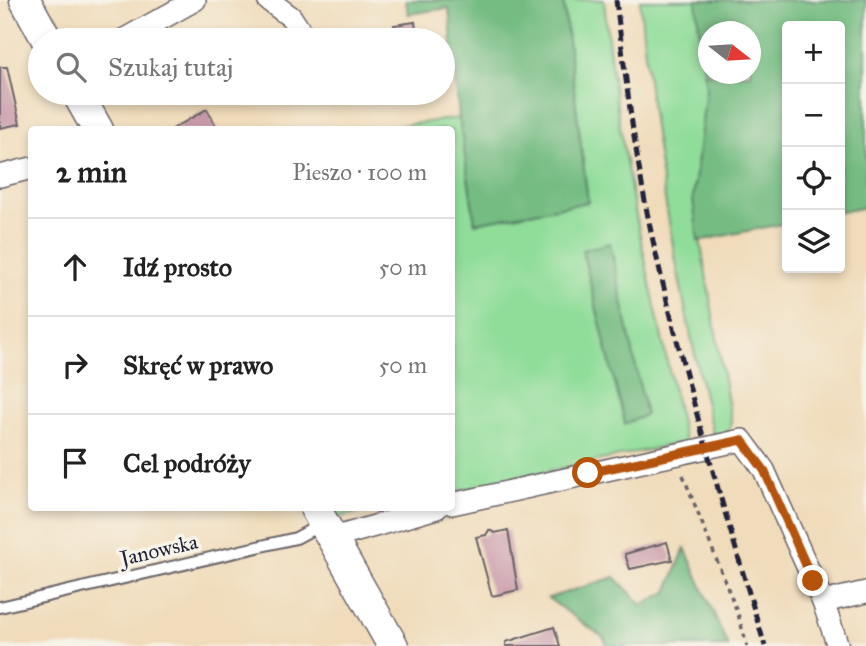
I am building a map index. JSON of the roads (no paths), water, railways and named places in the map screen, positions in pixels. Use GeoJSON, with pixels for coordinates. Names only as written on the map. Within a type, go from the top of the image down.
{"type":"FeatureCollection","features":[{"type":"Feature","properties":{"kind":"street"},"geometry":{"type":"LineString","coordinates":[[24,0],[40,28]]}},
{"type":"Feature","properties":{"kind":"street"},"geometry":{"type":"LineString","coordinates":[[145,28],[195,0]]}},
{"type":"Feature","properties":{"kind":"street"},"geometry":{"type":"LineString","coordinates":[[268,0],[291,17],[298,28]]}},
{"type":"Feature","properties":{"kind":"street"},"geometry":{"type":"LineString","coordinates":[[84,105],[96,126]]}},
{"type":"Feature","properties":{"kind":"street"},"geometry":{"type":"LineString","coordinates":[[0,176],[28,169]]}},
{"type":"Feature","properties":{"kind":"street"},"geometry":{"type":"LineString","coordinates":[[455,503],[742,440],[764,470],[822,602],[838,646]]}},
{"type":"Feature","properties":{"kind":"street"},"geometry":{"type":"LineString","coordinates":[[393,646],[324,523],[414,511]]}},
{"type":"Feature","properties":{"kind":"street"},"geometry":{"type":"LineString","coordinates":[[822,602],[866,592]]}},
{"type":"Feature","properties":{"kind":"lane","name":"Janowska"},"geometry":{"type":"LineString","coordinates":[[0,607],[296,538],[324,523]]}},
{"type":"Feature","properties":{"kind":"railway"},"geometry":{"type":"LineString","coordinates":[[616,0],[639,168],[659,267],[696,410],[765,646]]}}]}
